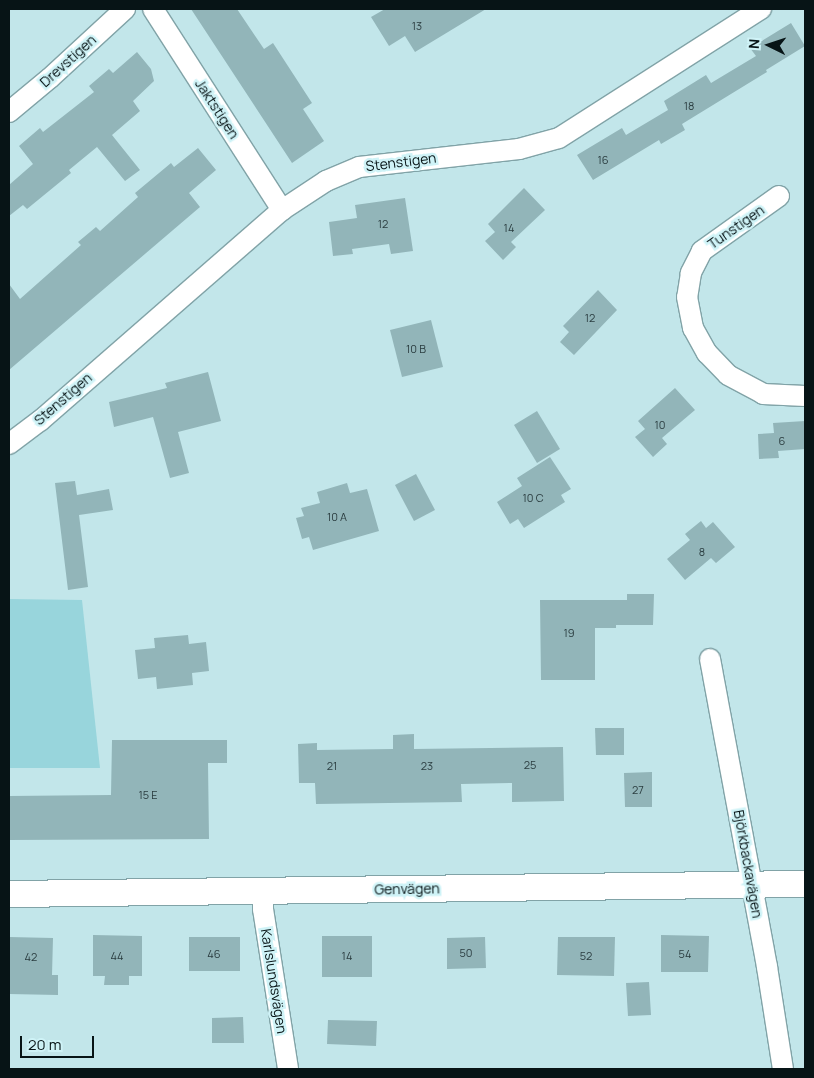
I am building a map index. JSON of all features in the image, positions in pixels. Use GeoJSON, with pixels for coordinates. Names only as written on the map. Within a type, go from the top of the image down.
{"type":"FeatureCollection","features":[{"type":"Feature","properties":{"kind":"street","name":"Drevstigen"},"geometry":{"type":"LineString","coordinates":[[9,112],[50,78],[125,9]]}},
{"type":"Feature","properties":{"kind":"street","name":"Jaktstigen"},"geometry":{"type":"LineString","coordinates":[[153,9],[282,210]]}},
{"type":"Feature","properties":{"kind":"street","name":"Stenstigen"},"geometry":{"type":"LineString","coordinates":[[9,444],[40,421],[282,210],[326,181],[359,168],[519,149],[559,138],[761,9]]}},
{"type":"Feature","properties":{"kind":"street","name":"Tunstigen"},"geometry":{"type":"LineString","coordinates":[[779,196],[702,250],[691,273],[687,297],[693,328],[706,353],[728,375],[763,394],[805,396]]}},
{"type":"Feature","properties":{"kind":"street","name":"Björkbackavägen"},"geometry":{"type":"LineString","coordinates":[[710,659],[752,884],[783,1069]]}},
{"type":"Feature","properties":{"kind":"street","name":"Genvägen"},"geometry":{"type":"LineString","coordinates":[[9,894],[805,884]]}},
{"type":"Feature","properties":{"kind":"street","name":"Karlslundsvägen"},"geometry":{"type":"LineString","coordinates":[[263,892],[263,909],[288,1069]]}},
{"type":"Feature","properties":{"kind":"shaded area"},"geometry":{"type":"Polygon","coordinates":[[[9,599],[82,600],[100,768],[9,768],[9,599]]]}},
{"type":"Feature","properties":{"kind":"building"},"geometry":{"type":"Polygon","coordinates":[[[191,9],[237,9],[264,49],[273,43],[312,103],[303,109],[324,141],[292,163],[191,9]]]}},
{"type":"Feature","properties":{"kind":"building"},"geometry":{"type":"Polygon","coordinates":[[[385,9],[486,9],[415,52],[405,36],[389,46],[371,17],[385,9]]]}},
{"type":"Feature","properties":{"kind":"building"},"geometry":{"type":"Polygon","coordinates":[[[791,23],[805,46],[766,70],[767,72],[682,124],[685,130],[661,144],[659,140],[593,180],[577,155],[622,128],[626,135],[668,110],[664,101],[706,75],[711,83],[756,56],[750,48],[791,23]]]}},
{"type":"Feature","properties":{"kind":"building"},"geometry":{"type":"Polygon","coordinates":[[[137,52],[151,69],[154,81],[133,101],[140,111],[112,135],[140,170],[125,181],[97,147],[69,170],[71,173],[27,209],[23,205],[9,216],[9,185],[33,164],[19,146],[40,128],[43,132],[94,92],[89,86],[109,69],[113,73],[137,52]]]}},
{"type":"Feature","properties":{"kind":"building"},"geometry":{"type":"Polygon","coordinates":[[[198,148],[216,170],[189,193],[200,207],[9,370],[9,284],[20,299],[81,245],[78,242],[96,227],[100,231],[138,197],[135,193],[171,163],[174,167],[198,148]]]}},
{"type":"Feature","properties":{"kind":"building"},"geometry":{"type":"Polygon","coordinates":[[[524,188],[545,210],[511,242],[516,247],[503,260],[485,241],[495,232],[488,224],[524,188]]]}},
{"type":"Feature","properties":{"kind":"building"},"geometry":{"type":"Polygon","coordinates":[[[405,198],[413,251],[391,254],[389,244],[352,249],[353,254],[333,256],[329,222],[357,218],[355,205],[405,198]]]}},
{"type":"Feature","properties":{"kind":"building"},"geometry":{"type":"Polygon","coordinates":[[[598,290],[617,310],[574,355],[560,342],[569,332],[563,326],[598,290]]]}},
{"type":"Feature","properties":{"kind":"building"},"geometry":{"type":"Polygon","coordinates":[[[431,320],[443,367],[402,377],[390,330],[431,320]]]}},
{"type":"Feature","properties":{"kind":"building"},"geometry":{"type":"Polygon","coordinates":[[[208,372],[221,421],[178,432],[189,473],[170,478],[153,417],[114,427],[109,402],[167,388],[165,383],[208,372]]]}},
{"type":"Feature","properties":{"kind":"building"},"geometry":{"type":"Polygon","coordinates":[[[675,388],[695,410],[662,438],[667,444],[653,457],[635,437],[645,429],[638,421],[675,388]]]}},
{"type":"Feature","properties":{"kind":"building"},"geometry":{"type":"Polygon","coordinates":[[[537,411],[560,449],[537,463],[514,425],[537,411]]]}},
{"type":"Feature","properties":{"kind":"building"},"geometry":{"type":"Polygon","coordinates":[[[805,421],[805,449],[778,451],[779,458],[759,459],[758,434],[774,433],[773,423],[805,421]]]}},
{"type":"Feature","properties":{"kind":"building"},"geometry":{"type":"Polygon","coordinates":[[[550,457],[571,489],[561,495],[565,502],[524,528],[518,519],[510,524],[497,502],[522,486],[517,478],[550,457]]]}},
{"type":"Feature","properties":{"kind":"building"},"geometry":{"type":"Polygon","coordinates":[[[416,474],[435,510],[414,521],[395,485],[416,474]]]}},
{"type":"Feature","properties":{"kind":"building"},"geometry":{"type":"Polygon","coordinates":[[[75,481],[77,495],[109,489],[113,510],[79,515],[88,587],[68,590],[55,483],[75,481]]]}},
{"type":"Feature","properties":{"kind":"building"},"geometry":{"type":"Polygon","coordinates":[[[347,483],[350,493],[367,489],[379,531],[313,550],[309,537],[302,539],[296,518],[304,516],[301,508],[320,503],[317,492],[347,483]]]}},
{"type":"Feature","properties":{"kind":"building"},"geometry":{"type":"Polygon","coordinates":[[[701,521],[706,528],[713,522],[735,547],[716,563],[711,558],[685,580],[667,559],[690,540],[685,534],[701,521]]]}},
{"type":"Feature","properties":{"kind":"building"},"geometry":{"type":"Polygon","coordinates":[[[627,594],[654,594],[653,625],[616,625],[616,628],[595,628],[595,680],[541,680],[540,600],[627,600],[627,594]]]}},
{"type":"Feature","properties":{"kind":"building"},"geometry":{"type":"Polygon","coordinates":[[[188,635],[189,644],[206,642],[209,671],[192,673],[193,685],[157,689],[156,677],[138,679],[135,650],[155,648],[154,638],[188,635]]]}},
{"type":"Feature","properties":{"kind":"building"},"geometry":{"type":"Polygon","coordinates":[[[595,728],[624,728],[624,755],[596,755],[595,728]]]}},
{"type":"Feature","properties":{"kind":"building"},"geometry":{"type":"Polygon","coordinates":[[[414,734],[414,749],[563,747],[564,801],[512,802],[512,783],[461,784],[462,802],[316,804],[315,783],[299,783],[298,744],[317,743],[317,750],[393,749],[393,735],[414,734]]]}},
{"type":"Feature","properties":{"kind":"building"},"geometry":{"type":"Polygon","coordinates":[[[112,740],[227,740],[227,763],[208,763],[209,839],[9,840],[9,796],[111,795],[112,740]]]}},
{"type":"Feature","properties":{"kind":"building"},"geometry":{"type":"Polygon","coordinates":[[[652,772],[652,807],[625,807],[624,773],[652,772]]]}},
{"type":"Feature","properties":{"kind":"building"},"geometry":{"type":"Polygon","coordinates":[[[93,935],[142,936],[142,976],[129,976],[129,985],[104,985],[105,976],[93,976],[93,935]]]}},
{"type":"Feature","properties":{"kind":"building"},"geometry":{"type":"Polygon","coordinates":[[[661,935],[709,936],[708,972],[661,972],[661,935]]]}},
{"type":"Feature","properties":{"kind":"building"},"geometry":{"type":"Polygon","coordinates":[[[322,936],[372,936],[372,977],[322,977],[322,936]]]}},
{"type":"Feature","properties":{"kind":"building"},"geometry":{"type":"Polygon","coordinates":[[[9,937],[53,938],[52,975],[58,975],[58,995],[9,994],[9,937]]]}},
{"type":"Feature","properties":{"kind":"building"},"geometry":{"type":"Polygon","coordinates":[[[189,937],[240,937],[240,971],[189,971],[189,937]]]}},
{"type":"Feature","properties":{"kind":"building"},"geometry":{"type":"Polygon","coordinates":[[[485,937],[486,968],[447,969],[447,938],[485,937]]]}},
{"type":"Feature","properties":{"kind":"building"},"geometry":{"type":"Polygon","coordinates":[[[558,937],[615,937],[614,976],[557,975],[558,937]]]}},
{"type":"Feature","properties":{"kind":"building"},"geometry":{"type":"Polygon","coordinates":[[[649,982],[651,1015],[628,1016],[626,983],[649,982]]]}},
{"type":"Feature","properties":{"kind":"building"},"geometry":{"type":"Polygon","coordinates":[[[243,1017],[244,1043],[212,1043],[212,1018],[243,1017]]]}},
{"type":"Feature","properties":{"kind":"building"},"geometry":{"type":"Polygon","coordinates":[[[328,1020],[377,1021],[376,1046],[327,1044],[328,1020]]]}}]}
